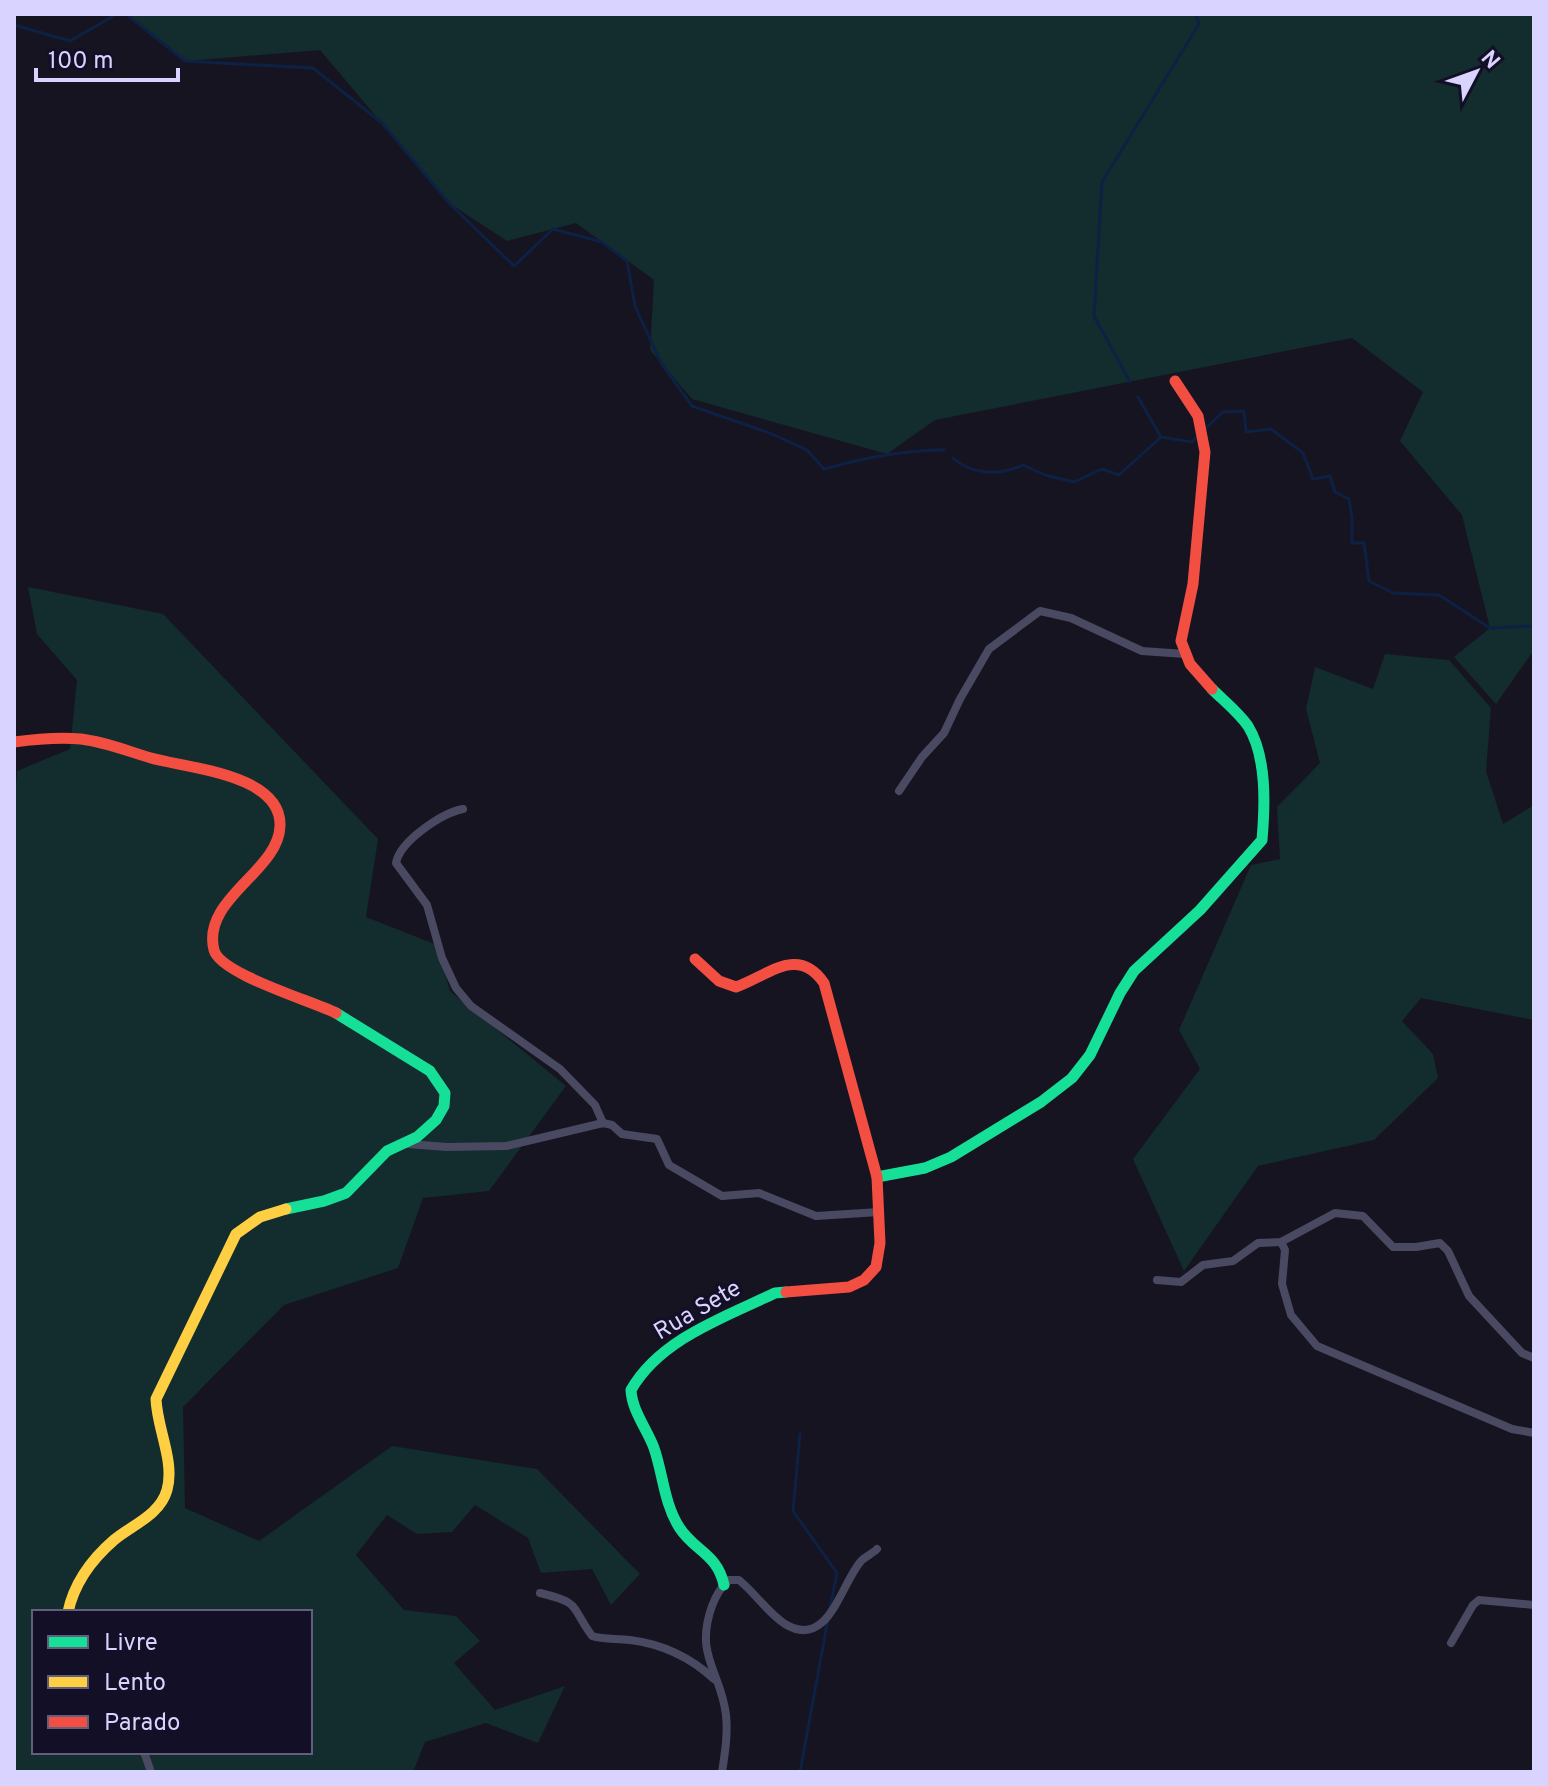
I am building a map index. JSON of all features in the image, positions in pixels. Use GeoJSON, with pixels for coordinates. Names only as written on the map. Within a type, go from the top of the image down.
{"type":"FeatureCollection","features":[{"type":"Feature","properties":{"kind":"street"},"geometry":{"type":"LineString","coordinates":[[877,1177],[925,1168],[951,1157],[1041,1102],[1072,1078],[1090,1055],[1134,971],[1200,910],[1260,844],[1262,808],[1255,741],[1247,726],[1185,654],[1181,644],[1192,593],[1204,448],[1203,432],[1196,414],[1175,381]]}},
{"type":"Feature","properties":{"kind":"street"},"geometry":{"type":"LineString","coordinates":[[899,791],[922,757],[944,733],[989,649],[1040,611],[1071,618],[1142,651],[1185,654]]}},
{"type":"Feature","properties":{"kind":"street"},"geometry":{"type":"LineString","coordinates":[[14,742],[68,736],[124,748],[144,757],[240,780],[257,788],[277,808],[281,832],[275,849],[219,916],[212,933],[213,948],[222,963],[259,982],[337,1013],[430,1071],[441,1082],[446,1093],[443,1112],[408,1144]]}},
{"type":"Feature","properties":{"kind":"street"},"geometry":{"type":"LineString","coordinates":[[463,809],[438,819],[405,845],[396,863],[427,905],[447,972],[456,988],[471,1006],[554,1064],[595,1105],[603,1123]]}},
{"type":"Feature","properties":{"kind":"street","name":"Rua Sete"},"geometry":{"type":"LineString","coordinates":[[695,959],[719,981],[736,987],[790,964],[801,964],[819,973],[877,1177],[879,1212],[879,1259],[864,1280],[849,1287],[789,1290],[767,1296],[678,1342],[639,1376],[631,1390],[634,1406],[652,1441],[674,1518],[685,1535],[720,1566],[724,1585]]}},
{"type":"Feature","properties":{"kind":"street"},"geometry":{"type":"LineString","coordinates":[[69,1610],[76,1587],[97,1558],[150,1514],[168,1489],[168,1467],[155,1413],[156,1399],[236,1234],[266,1213],[311,1204],[349,1191],[390,1148],[408,1144],[506,1146],[603,1123],[612,1125],[622,1134],[657,1139],[669,1165],[722,1196],[759,1193],[816,1216],[879,1212]]}},
{"type":"Feature","properties":{"kind":"street"},"geometry":{"type":"LineString","coordinates":[[1157,1280],[1181,1282],[1203,1265],[1233,1261],[1258,1243],[1281,1242],[1335,1213],[1363,1216],[1393,1247],[1440,1243],[1448,1251],[1469,1296],[1522,1353],[1534,1358]]}},
{"type":"Feature","properties":{"kind":"street"},"geometry":{"type":"LineString","coordinates":[[1281,1242],[1285,1250],[1282,1284],[1291,1315],[1317,1346],[1512,1429],[1534,1433]]}},
{"type":"Feature","properties":{"kind":"street"},"geometry":{"type":"LineString","coordinates":[[722,1772],[726,1716],[721,1692],[707,1659],[705,1639],[717,1595],[729,1580],[739,1580],[781,1621],[807,1630],[829,1618],[863,1560],[877,1549]]}},
{"type":"Feature","properties":{"kind":"street"},"geometry":{"type":"LineString","coordinates":[[540,1593],[571,1603],[592,1636],[662,1647],[692,1661],[715,1680]]}},
{"type":"Feature","properties":{"kind":"street"},"geometry":{"type":"LineString","coordinates":[[1451,1643],[1479,1600],[1534,1605]]}},
{"type":"Feature","properties":{"kind":"green space"},"geometry":{"type":"Polygon","coordinates":[[[126,14],[1534,14],[1534,650],[1496,704],[1454,657],[1490,628],[1462,515],[1400,441],[1423,392],[1352,338],[935,420],[887,454],[692,399],[650,350],[654,280],[576,223],[507,241],[449,203],[320,50],[185,61],[126,14]]]}},
{"type":"Feature","properties":{"kind":"green space"},"geometry":{"type":"Polygon","coordinates":[[[28,587],[163,614],[378,839],[366,917],[437,945],[450,991],[566,1086],[489,1191],[423,1198],[398,1268],[284,1305],[183,1407],[185,1508],[259,1541],[392,1446],[537,1469],[640,1574],[611,1605],[592,1569],[541,1573],[528,1538],[475,1505],[452,1532],[417,1534],[387,1515],[356,1555],[404,1610],[456,1616],[480,1641],[454,1663],[495,1710],[565,1686],[538,1743],[486,1723],[425,1742],[413,1772],[14,1772],[14,814],[17,771],[70,749],[77,680],[37,634],[28,587]]]}},
{"type":"Feature","properties":{"kind":"green space"},"geometry":{"type":"Polygon","coordinates":[[[1385,654],[1449,660],[1491,708],[1486,771],[1503,824],[1534,805],[1534,1020],[1421,998],[1402,1021],[1433,1054],[1438,1078],[1374,1140],[1258,1166],[1184,1271],[1133,1159],[1200,1069],[1179,1030],[1251,865],[1280,859],[1277,807],[1320,763],[1306,709],[1315,667],[1373,689],[1385,654]]]}},
{"type":"Feature","properties":{"kind":"waterway"},"geometry":{"type":"LineString","coordinates":[[14,25],[70,41],[117,14]]}},
{"type":"Feature","properties":{"kind":"waterway"},"geometry":{"type":"LineString","coordinates":[[126,14],[185,61],[313,68],[382,123],[449,203],[514,266],[553,229],[602,242],[627,261],[635,306],[661,363],[692,406],[772,434],[807,450],[824,469],[884,455],[944,450]]}},
{"type":"Feature","properties":{"kind":"waterway"},"geometry":{"type":"LineString","coordinates":[[1130,382],[1094,316],[1102,182],[1199,24],[1196,14]]}},
{"type":"Feature","properties":{"kind":"waterway"},"geometry":{"type":"LineString","coordinates":[[1138,397],[1161,437]]}},
{"type":"Feature","properties":{"kind":"waterway"},"geometry":{"type":"LineString","coordinates":[[1206,428],[1223,412],[1244,411],[1246,432],[1271,429],[1303,453],[1313,479],[1330,476],[1335,492],[1349,499],[1352,543],[1364,543],[1369,581],[1393,593],[1439,595],[1490,628],[1534,626]]}},
{"type":"Feature","properties":{"kind":"waterway"},"geometry":{"type":"LineString","coordinates":[[953,458],[977,471],[1005,471],[1023,465],[1045,475],[1074,482],[1102,469],[1119,475],[1161,437],[1192,442],[1198,436]]}},
{"type":"Feature","properties":{"kind":"waterway"},"geometry":{"type":"LineString","coordinates":[[800,1434],[793,1511],[837,1573],[830,1608]]}},
{"type":"Feature","properties":{"kind":"waterway"},"geometry":{"type":"LineString","coordinates":[[800,1772],[828,1619]]}},
{"type":"Feature","properties":{"kind":"traffic: fast"},"geometry":{"type":"LineString","coordinates":[[877,1177],[925,1168],[951,1157],[1041,1102],[1072,1078],[1090,1055],[1134,971],[1200,910],[1262,840],[1263,782],[1259,752],[1248,726],[1212,689]]}},
{"type":"Feature","properties":{"kind":"traffic: fast"},"geometry":{"type":"LineString","coordinates":[[286,1209],[346,1193],[387,1151],[417,1137],[436,1120],[444,1106],[445,1093],[430,1071],[336,1013]]}},
{"type":"Feature","properties":{"kind":"traffic: fast"},"geometry":{"type":"LineString","coordinates":[[724,1585],[711,1559],[685,1535],[674,1518],[654,1448],[637,1413],[631,1390],[643,1372],[676,1343],[735,1311],[775,1293],[786,1292]]}},
{"type":"Feature","properties":{"kind":"traffic: slow"},"geometry":{"type":"LineString","coordinates":[[69,1610],[79,1582],[98,1555],[152,1513],[163,1499],[169,1468],[156,1399],[236,1234],[260,1217],[286,1209]]}},
{"type":"Feature","properties":{"kind":"traffic: jam"},"geometry":{"type":"LineString","coordinates":[[1175,381],[1198,416],[1205,452],[1193,584],[1181,641],[1190,664],[1212,689]]}},
{"type":"Feature","properties":{"kind":"traffic: jam"},"geometry":{"type":"LineString","coordinates":[[14,742],[64,738],[99,742],[229,776],[266,795],[276,809],[280,826],[276,842],[219,915],[213,932],[214,950],[220,959],[249,977],[336,1013]]}},
{"type":"Feature","properties":{"kind":"traffic: jam"},"geometry":{"type":"LineString","coordinates":[[695,959],[719,981],[736,987],[771,970],[793,964],[814,972],[824,983],[877,1177],[880,1243],[876,1267],[864,1280],[849,1287],[786,1292]]}}]}
